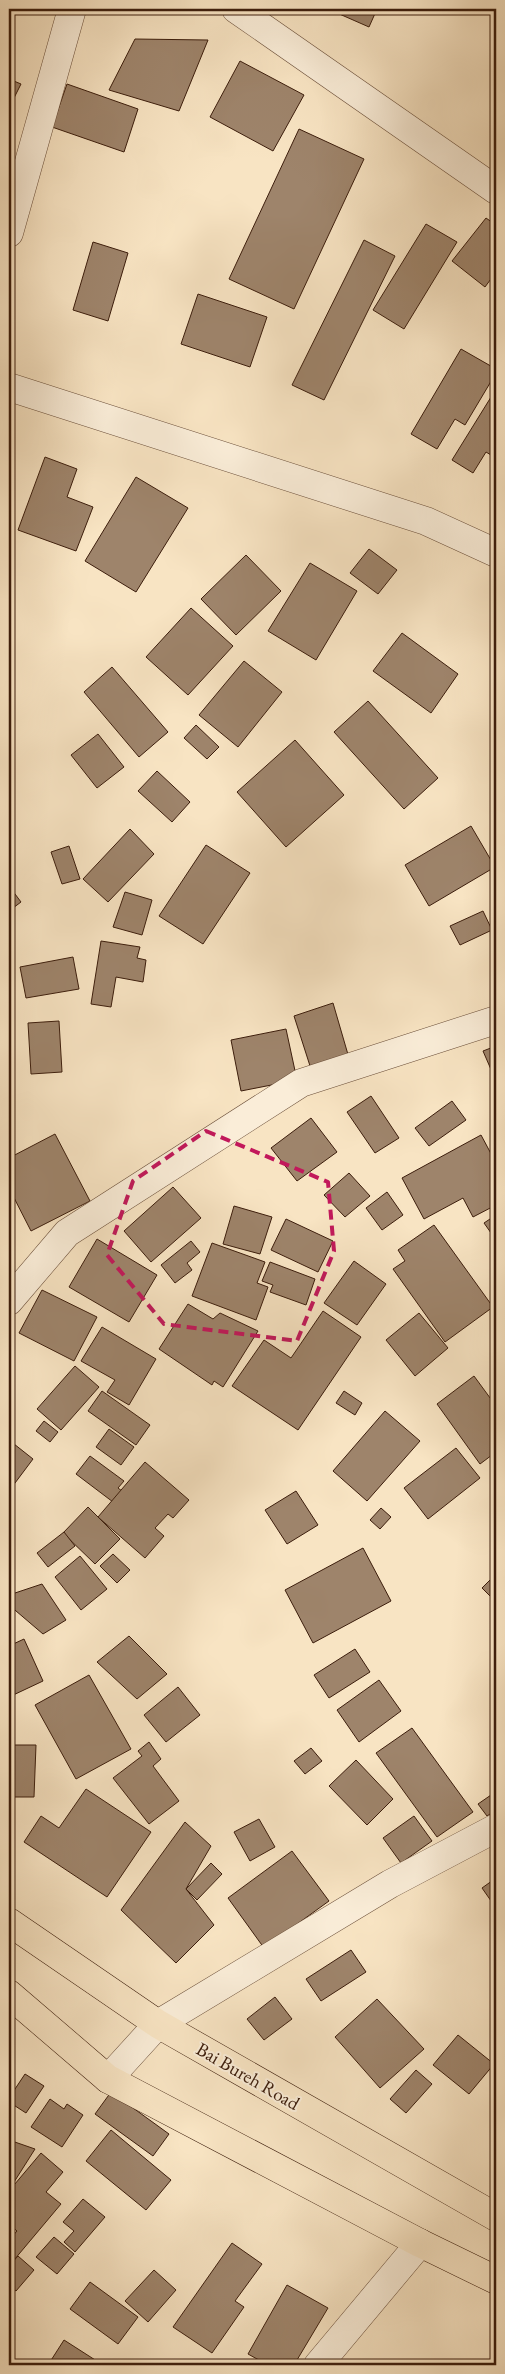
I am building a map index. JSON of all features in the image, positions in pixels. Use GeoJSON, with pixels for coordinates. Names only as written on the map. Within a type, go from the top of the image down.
{"type":"FeatureCollection","features":[{"type":"Feature","properties":{"kind":"highway","name":"Bai Bureh Road"},"geometry":{"type":"LineString","coordinates":[[9,1922],[158,2024],[496,2217]]}},
{"type":"Feature","properties":{"kind":"highway"},"geometry":{"type":"LineString","coordinates":[[9,1994],[108,2079],[420,2243],[496,2280]]}},
{"type":"Feature","properties":{"kind":"street"},"geometry":{"type":"LineString","coordinates":[[9,233],[72,9]]}},
{"type":"Feature","properties":{"kind":"street"},"geometry":{"type":"LineString","coordinates":[[236,9],[496,190]]}},
{"type":"Feature","properties":{"kind":"street"},"geometry":{"type":"LineString","coordinates":[[9,387],[426,521],[496,553]]}},
{"type":"Feature","properties":{"kind":"street"},"geometry":{"type":"LineString","coordinates":[[9,1301],[68,1233],[301,1083],[496,1020]]}},
{"type":"Feature","properties":{"kind":"street"},"geometry":{"type":"LineString","coordinates":[[108,2079],[158,2024],[390,1884],[496,1828]]}},
{"type":"Feature","properties":{"kind":"street"},"geometry":{"type":"LineString","coordinates":[[318,2365],[420,2243]]}},
{"type":"Feature","properties":{"kind":"highlighted area"},"geometry":{"type":"Polygon","coordinates":[[[206,1131],[328,1182],[334,1251],[297,1341],[164,1324],[107,1255],[133,1181],[206,1131]]]}},
{"type":"Feature","properties":{"kind":"building"},"geometry":{"type":"Polygon","coordinates":[[[328,9],[377,9],[369,27],[328,9]]]}},
{"type":"Feature","properties":{"kind":"building"},"geometry":{"type":"Polygon","coordinates":[[[135,39],[208,40],[179,111],[109,90],[135,39]]]}},
{"type":"Feature","properties":{"kind":"building"},"geometry":{"type":"Polygon","coordinates":[[[240,61],[304,95],[273,151],[210,117],[240,61]]]}},
{"type":"Feature","properties":{"kind":"building"},"geometry":{"type":"Polygon","coordinates":[[[9,79],[21,84],[14,98],[9,96],[9,79]]]}},
{"type":"Feature","properties":{"kind":"building"},"geometry":{"type":"Polygon","coordinates":[[[67,84],[138,109],[124,152],[52,127],[67,84]]]}},
{"type":"Feature","properties":{"kind":"building"},"geometry":{"type":"Polygon","coordinates":[[[299,129],[364,159],[294,309],[229,279],[299,129]]]}},
{"type":"Feature","properties":{"kind":"building"},"geometry":{"type":"Polygon","coordinates":[[[486,218],[496,225],[496,272],[485,287],[452,261],[486,218]]]}},
{"type":"Feature","properties":{"kind":"building"},"geometry":{"type":"Polygon","coordinates":[[[426,224],[457,242],[404,329],[373,310],[426,224]]]}},
{"type":"Feature","properties":{"kind":"building"},"geometry":{"type":"Polygon","coordinates":[[[364,240],[395,256],[324,400],[292,385],[364,240]]]}},
{"type":"Feature","properties":{"kind":"building"},"geometry":{"type":"Polygon","coordinates":[[[93,242],[128,253],[108,321],[73,310],[93,242]]]}},
{"type":"Feature","properties":{"kind":"building"},"geometry":{"type":"Polygon","coordinates":[[[198,294],[267,317],[250,367],[181,344],[198,294]]]}},
{"type":"Feature","properties":{"kind":"building"},"geometry":{"type":"Polygon","coordinates":[[[461,349],[496,369],[496,373],[465,425],[455,419],[437,449],[411,434],[461,349]]]}},
{"type":"Feature","properties":{"kind":"building"},"geometry":{"type":"Polygon","coordinates":[[[496,389],[496,458],[486,452],[473,473],[452,460],[496,389]]]}},
{"type":"Feature","properties":{"kind":"building"},"geometry":{"type":"Polygon","coordinates":[[[45,457],[77,469],[67,497],[93,507],[76,551],[18,530],[45,457]]]}},
{"type":"Feature","properties":{"kind":"building"},"geometry":{"type":"Polygon","coordinates":[[[136,477],[188,508],[136,592],[85,561],[136,477]]]}},
{"type":"Feature","properties":{"kind":"building"},"geometry":{"type":"Polygon","coordinates":[[[369,549],[397,570],[378,594],[350,573],[369,549]]]}},
{"type":"Feature","properties":{"kind":"building"},"geometry":{"type":"Polygon","coordinates":[[[246,555],[281,591],[236,635],[201,599],[246,555]]]}},
{"type":"Feature","properties":{"kind":"building"},"geometry":{"type":"Polygon","coordinates":[[[310,563],[357,591],[316,660],[268,631],[310,563]]]}},
{"type":"Feature","properties":{"kind":"building"},"geometry":{"type":"Polygon","coordinates":[[[191,608],[233,646],[188,695],[146,657],[191,608]]]}},
{"type":"Feature","properties":{"kind":"building"},"geometry":{"type":"Polygon","coordinates":[[[402,633],[458,674],[431,713],[373,671],[402,633]]]}},
{"type":"Feature","properties":{"kind":"building"},"geometry":{"type":"Polygon","coordinates":[[[244,661],[282,692],[238,747],[199,715],[244,661]]]}},
{"type":"Feature","properties":{"kind":"building"},"geometry":{"type":"Polygon","coordinates":[[[112,667],[168,732],[139,757],[84,692],[112,667]]]}},
{"type":"Feature","properties":{"kind":"building"},"geometry":{"type":"Polygon","coordinates":[[[368,701],[438,778],[404,809],[334,732],[368,701]]]}},
{"type":"Feature","properties":{"kind":"building"},"geometry":{"type":"Polygon","coordinates":[[[196,725],[219,747],[207,759],[184,738],[196,725]]]}},
{"type":"Feature","properties":{"kind":"building"},"geometry":{"type":"Polygon","coordinates":[[[98,734],[124,767],[97,788],[71,755],[98,734]]]}},
{"type":"Feature","properties":{"kind":"building"},"geometry":{"type":"Polygon","coordinates":[[[295,740],[344,795],[286,847],[237,792],[295,740]]]}},
{"type":"Feature","properties":{"kind":"building"},"geometry":{"type":"Polygon","coordinates":[[[157,771],[190,802],[172,822],[138,791],[157,771]]]}},
{"type":"Feature","properties":{"kind":"building"},"geometry":{"type":"Polygon","coordinates":[[[471,826],[495,867],[429,906],[405,865],[471,826]]]}},
{"type":"Feature","properties":{"kind":"building"},"geometry":{"type":"Polygon","coordinates":[[[130,829],[154,854],[108,902],[83,879],[130,829]]]}},
{"type":"Feature","properties":{"kind":"building"},"geometry":{"type":"Polygon","coordinates":[[[206,845],[250,873],[203,944],[159,916],[206,845]]]}},
{"type":"Feature","properties":{"kind":"building"},"geometry":{"type":"Polygon","coordinates":[[[69,846],[80,879],[62,884],[51,852],[69,846]]]}},
{"type":"Feature","properties":{"kind":"building"},"geometry":{"type":"Polygon","coordinates":[[[9,886],[21,902],[9,911],[9,886]]]}},
{"type":"Feature","properties":{"kind":"building"},"geometry":{"type":"Polygon","coordinates":[[[125,892],[152,900],[142,935],[113,927],[125,892]]]}},
{"type":"Feature","properties":{"kind":"building"},"geometry":{"type":"Polygon","coordinates":[[[483,911],[492,930],[460,945],[450,926],[483,911]]]}},
{"type":"Feature","properties":{"kind":"building"},"geometry":{"type":"Polygon","coordinates":[[[101,941],[140,947],[137,958],[146,960],[143,982],[116,977],[111,1007],[91,1004],[101,941]]]}},
{"type":"Feature","properties":{"kind":"building"},"geometry":{"type":"Polygon","coordinates":[[[73,957],[79,989],[26,998],[20,967],[73,957]]]}},
{"type":"Feature","properties":{"kind":"building"},"geometry":{"type":"Polygon","coordinates":[[[333,1003],[349,1058],[311,1069],[294,1016],[333,1003]]]}},
{"type":"Feature","properties":{"kind":"building"},"geometry":{"type":"Polygon","coordinates":[[[59,1021],[62,1072],[31,1074],[28,1023],[59,1021]]]}},
{"type":"Feature","properties":{"kind":"building"},"geometry":{"type":"Polygon","coordinates":[[[286,1029],[297,1080],[241,1091],[231,1040],[286,1029]]]}},
{"type":"Feature","properties":{"kind":"building"},"geometry":{"type":"Polygon","coordinates":[[[496,1046],[496,1081],[483,1051],[496,1046]]]}},
{"type":"Feature","properties":{"kind":"building"},"geometry":{"type":"Polygon","coordinates":[[[371,1096],[399,1138],[375,1153],[347,1112],[371,1096]]]}},
{"type":"Feature","properties":{"kind":"building"},"geometry":{"type":"Polygon","coordinates":[[[452,1101],[466,1120],[429,1146],[415,1128],[452,1101]]]}},
{"type":"Feature","properties":{"kind":"building"},"geometry":{"type":"Polygon","coordinates":[[[311,1118],[337,1152],[297,1181],[271,1148],[311,1118]]]}},
{"type":"Feature","properties":{"kind":"building"},"geometry":{"type":"Polygon","coordinates":[[[55,1134],[90,1201],[31,1231],[9,1188],[9,1158],[55,1134]]]}},
{"type":"Feature","properties":{"kind":"building"},"geometry":{"type":"Polygon","coordinates":[[[481,1135],[496,1163],[496,1205],[473,1217],[463,1198],[424,1219],[402,1178],[481,1135]]]}},
{"type":"Feature","properties":{"kind":"building"},"geometry":{"type":"Polygon","coordinates":[[[349,1173],[370,1196],[345,1217],[324,1195],[349,1173]]]}},
{"type":"Feature","properties":{"kind":"building"},"geometry":{"type":"Polygon","coordinates":[[[173,1187],[201,1218],[151,1262],[124,1231],[173,1187]]]}},
{"type":"Feature","properties":{"kind":"building"},"geometry":{"type":"Polygon","coordinates":[[[387,1192],[403,1215],[382,1230],[366,1208],[387,1192]]]}},
{"type":"Feature","properties":{"kind":"building"},"geometry":{"type":"Polygon","coordinates":[[[234,1206],[272,1217],[260,1254],[223,1244],[234,1206]]]}},
{"type":"Feature","properties":{"kind":"building"},"geometry":{"type":"Polygon","coordinates":[[[496,1215],[496,1240],[484,1223],[496,1215]]]}},
{"type":"Feature","properties":{"kind":"building"},"geometry":{"type":"Polygon","coordinates":[[[286,1219],[333,1241],[318,1272],[271,1250],[286,1219]]]}},
{"type":"Feature","properties":{"kind":"building"},"geometry":{"type":"Polygon","coordinates":[[[434,1225],[493,1307],[445,1342],[393,1269],[405,1261],[398,1250],[434,1225]]]}},
{"type":"Feature","properties":{"kind":"building"},"geometry":{"type":"Polygon","coordinates":[[[97,1239],[157,1275],[129,1322],[69,1287],[97,1239]]]}},
{"type":"Feature","properties":{"kind":"building"},"geometry":{"type":"Polygon","coordinates":[[[191,1241],[200,1252],[187,1263],[192,1270],[175,1283],[161,1265],[191,1241]]]}},
{"type":"Feature","properties":{"kind":"building"},"geometry":{"type":"Polygon","coordinates":[[[212,1243],[265,1262],[257,1283],[268,1287],[256,1320],[192,1296],[212,1243]]]}},
{"type":"Feature","properties":{"kind":"building"},"geometry":{"type":"Polygon","coordinates":[[[354,1261],[386,1284],[357,1325],[324,1303],[354,1261]]]}},
{"type":"Feature","properties":{"kind":"building"},"geometry":{"type":"Polygon","coordinates":[[[270,1262],[315,1279],[306,1305],[270,1292],[273,1285],[262,1281],[270,1262]]]}},
{"type":"Feature","properties":{"kind":"building"},"geometry":{"type":"Polygon","coordinates":[[[42,1290],[97,1317],[74,1361],[19,1333],[42,1290]]]}},
{"type":"Feature","properties":{"kind":"building"},"geometry":{"type":"Polygon","coordinates":[[[188,1304],[213,1319],[220,1313],[258,1331],[223,1387],[214,1381],[212,1385],[159,1349],[188,1304]]]}},
{"type":"Feature","properties":{"kind":"building"},"geometry":{"type":"Polygon","coordinates":[[[323,1311],[361,1337],[298,1430],[232,1386],[264,1340],[291,1358],[323,1311]]]}},
{"type":"Feature","properties":{"kind":"building"},"geometry":{"type":"Polygon","coordinates":[[[419,1313],[448,1348],[415,1376],[386,1340],[419,1313]]]}},
{"type":"Feature","properties":{"kind":"building"},"geometry":{"type":"Polygon","coordinates":[[[102,1327],[156,1359],[129,1405],[107,1392],[115,1380],[81,1361],[102,1327]]]}},
{"type":"Feature","properties":{"kind":"building"},"geometry":{"type":"Polygon","coordinates":[[[75,1366],[99,1387],[61,1430],[37,1409],[75,1366]]]}},
{"type":"Feature","properties":{"kind":"building"},"geometry":{"type":"Polygon","coordinates":[[[474,1376],[496,1406],[496,1452],[480,1464],[437,1404],[474,1376]]]}},
{"type":"Feature","properties":{"kind":"building"},"geometry":{"type":"Polygon","coordinates":[[[102,1391],[150,1425],[136,1445],[88,1411],[102,1391]]]}},
{"type":"Feature","properties":{"kind":"building"},"geometry":{"type":"Polygon","coordinates":[[[344,1391],[362,1403],[355,1415],[336,1403],[344,1391]]]}},
{"type":"Feature","properties":{"kind":"building"},"geometry":{"type":"Polygon","coordinates":[[[385,1411],[420,1441],[367,1501],[333,1471],[385,1411]]]}},
{"type":"Feature","properties":{"kind":"building"},"geometry":{"type":"Polygon","coordinates":[[[44,1421],[58,1432],[50,1442],[36,1431],[44,1421]]]}},
{"type":"Feature","properties":{"kind":"building"},"geometry":{"type":"Polygon","coordinates":[[[109,1429],[134,1447],[121,1465],[96,1447],[109,1429]]]}},
{"type":"Feature","properties":{"kind":"building"},"geometry":{"type":"Polygon","coordinates":[[[9,1440],[33,1459],[9,1491],[9,1440]]]}},
{"type":"Feature","properties":{"kind":"building"},"geometry":{"type":"Polygon","coordinates":[[[456,1448],[480,1478],[428,1519],[404,1488],[456,1448]]]}},
{"type":"Feature","properties":{"kind":"building"},"geometry":{"type":"Polygon","coordinates":[[[90,1456],[124,1481],[118,1488],[122,1491],[113,1502],[76,1474],[90,1456]]]}},
{"type":"Feature","properties":{"kind":"building"},"geometry":{"type":"Polygon","coordinates":[[[145,1462],[189,1500],[173,1518],[168,1514],[155,1528],[164,1536],[145,1558],[98,1517],[145,1462]]]}},
{"type":"Feature","properties":{"kind":"building"},"geometry":{"type":"Polygon","coordinates":[[[296,1491],[318,1525],[287,1544],[265,1510],[296,1491]]]}},
{"type":"Feature","properties":{"kind":"building"},"geometry":{"type":"Polygon","coordinates":[[[88,1507],[120,1539],[95,1564],[63,1533],[88,1507]]]}},
{"type":"Feature","properties":{"kind":"building"},"geometry":{"type":"Polygon","coordinates":[[[381,1508],[391,1517],[380,1529],[370,1520],[381,1508]]]}},
{"type":"Feature","properties":{"kind":"building"},"geometry":{"type":"Polygon","coordinates":[[[64,1532],[75,1546],[48,1567],[37,1553],[64,1532]]]}},
{"type":"Feature","properties":{"kind":"building"},"geometry":{"type":"Polygon","coordinates":[[[363,1548],[391,1601],[313,1643],[285,1590],[363,1548]]]}},
{"type":"Feature","properties":{"kind":"building"},"geometry":{"type":"Polygon","coordinates":[[[113,1554],[130,1570],[117,1583],[100,1566],[113,1554]]]}},
{"type":"Feature","properties":{"kind":"building"},"geometry":{"type":"Polygon","coordinates":[[[80,1556],[107,1589],[81,1610],[55,1577],[80,1556]]]}},
{"type":"Feature","properties":{"kind":"building"},"geometry":{"type":"Polygon","coordinates":[[[496,1574],[496,1602],[482,1588],[496,1574]]]}},
{"type":"Feature","properties":{"kind":"building"},"geometry":{"type":"Polygon","coordinates":[[[42,1584],[66,1620],[43,1634],[9,1605],[9,1595],[42,1584]]]}},
{"type":"Feature","properties":{"kind":"building"},"geometry":{"type":"Polygon","coordinates":[[[129,1636],[167,1674],[137,1699],[97,1662],[129,1636]]]}},
{"type":"Feature","properties":{"kind":"building"},"geometry":{"type":"Polygon","coordinates":[[[24,1639],[43,1681],[9,1697],[9,1646],[24,1639]]]}},
{"type":"Feature","properties":{"kind":"building"},"geometry":{"type":"Polygon","coordinates":[[[355,1649],[370,1672],[329,1698],[314,1675],[355,1649]]]}},
{"type":"Feature","properties":{"kind":"building"},"geometry":{"type":"Polygon","coordinates":[[[89,1675],[131,1749],[76,1779],[35,1705],[89,1675]]]}},
{"type":"Feature","properties":{"kind":"building"},"geometry":{"type":"Polygon","coordinates":[[[379,1680],[401,1711],[359,1742],[337,1710],[379,1680]]]}},
{"type":"Feature","properties":{"kind":"building"},"geometry":{"type":"Polygon","coordinates":[[[178,1687],[200,1715],[166,1742],[144,1715],[178,1687]]]}},
{"type":"Feature","properties":{"kind":"building"},"geometry":{"type":"Polygon","coordinates":[[[412,1728],[473,1812],[437,1837],[376,1753],[412,1728]]]}},
{"type":"Feature","properties":{"kind":"building"},"geometry":{"type":"Polygon","coordinates":[[[149,1742],[161,1759],[153,1766],[179,1801],[149,1824],[113,1778],[142,1756],[138,1751],[149,1742]]]}},
{"type":"Feature","properties":{"kind":"building"},"geometry":{"type":"Polygon","coordinates":[[[9,1745],[36,1745],[34,1797],[9,1797],[9,1745]]]}},
{"type":"Feature","properties":{"kind":"building"},"geometry":{"type":"Polygon","coordinates":[[[311,1748],[322,1761],[305,1774],[294,1761],[311,1748]]]}},
{"type":"Feature","properties":{"kind":"building"},"geometry":{"type":"Polygon","coordinates":[[[356,1760],[393,1799],[367,1825],[329,1786],[356,1760]]]}},
{"type":"Feature","properties":{"kind":"building"},"geometry":{"type":"Polygon","coordinates":[[[86,1789],[151,1832],[107,1897],[24,1842],[41,1816],[59,1828],[86,1789]]]}},
{"type":"Feature","properties":{"kind":"building"},"geometry":{"type":"Polygon","coordinates":[[[491,1795],[496,1802],[496,1810],[487,1816],[478,1804],[491,1795]]]}},
{"type":"Feature","properties":{"kind":"building"},"geometry":{"type":"Polygon","coordinates":[[[414,1816],[432,1841],[401,1863],[383,1838],[414,1816]]]}},
{"type":"Feature","properties":{"kind":"building"},"geometry":{"type":"Polygon","coordinates":[[[259,1819],[275,1847],[250,1861],[234,1832],[259,1819]]]}},
{"type":"Feature","properties":{"kind":"building"},"geometry":{"type":"Polygon","coordinates":[[[185,1822],[211,1846],[186,1889],[214,1925],[176,1963],[121,1910],[185,1822]]]}},
{"type":"Feature","properties":{"kind":"building"},"geometry":{"type":"Polygon","coordinates":[[[292,1851],[329,1901],[264,1948],[228,1898],[292,1851]]]}},
{"type":"Feature","properties":{"kind":"building"},"geometry":{"type":"Polygon","coordinates":[[[211,1863],[222,1874],[197,1900],[186,1889],[211,1863]]]}},
{"type":"Feature","properties":{"kind":"building"},"geometry":{"type":"Polygon","coordinates":[[[496,1878],[496,1908],[482,1888],[496,1878]]]}},
{"type":"Feature","properties":{"kind":"building"},"geometry":{"type":"Polygon","coordinates":[[[351,1950],[366,1972],[321,2001],[306,1979],[351,1950]]]}},
{"type":"Feature","properties":{"kind":"building"},"geometry":{"type":"Polygon","coordinates":[[[275,1997],[292,2019],[264,2040],[247,2019],[275,1997]]]}},
{"type":"Feature","properties":{"kind":"building"},"geometry":{"type":"Polygon","coordinates":[[[377,1999],[424,2049],[380,2088],[335,2037],[377,1999]]]}},
{"type":"Feature","properties":{"kind":"building"},"geometry":{"type":"Polygon","coordinates":[[[458,2035],[494,2064],[469,2094],[433,2065],[458,2035]]]}},
{"type":"Feature","properties":{"kind":"building"},"geometry":{"type":"Polygon","coordinates":[[[416,2070],[432,2084],[406,2113],[390,2099],[416,2070]]]}},
{"type":"Feature","properties":{"kind":"building"},"geometry":{"type":"Polygon","coordinates":[[[25,2074],[44,2086],[26,2113],[9,2102],[9,2098],[25,2074]]]}},
{"type":"Feature","properties":{"kind":"building"},"geometry":{"type":"Polygon","coordinates":[[[111,2092],[169,2134],[153,2156],[95,2114],[111,2092]]]}},
{"type":"Feature","properties":{"kind":"building"},"geometry":{"type":"Polygon","coordinates":[[[50,2099],[64,2109],[67,2104],[83,2115],[62,2147],[31,2127],[50,2099]]]}},
{"type":"Feature","properties":{"kind":"building"},"geometry":{"type":"Polygon","coordinates":[[[111,2130],[171,2180],[146,2210],[86,2161],[111,2130]]]}},
{"type":"Feature","properties":{"kind":"building"},"geometry":{"type":"Polygon","coordinates":[[[9,2140],[35,2149],[9,2190],[9,2140]]]}},
{"type":"Feature","properties":{"kind":"building"},"geometry":{"type":"Polygon","coordinates":[[[41,2153],[63,2172],[46,2192],[61,2204],[14,2260],[9,2256],[9,2240],[17,2231],[9,2224],[9,2191],[41,2153]]]}},
{"type":"Feature","properties":{"kind":"building"},"geometry":{"type":"Polygon","coordinates":[[[83,2199],[105,2217],[75,2252],[64,2242],[74,2231],[63,2222],[83,2199]]]}},
{"type":"Feature","properties":{"kind":"building"},"geometry":{"type":"Polygon","coordinates":[[[54,2237],[74,2254],[57,2274],[36,2257],[54,2237]]]}},
{"type":"Feature","properties":{"kind":"building"},"geometry":{"type":"Polygon","coordinates":[[[232,2243],[262,2264],[235,2301],[244,2307],[212,2353],[173,2327],[232,2243]]]}},
{"type":"Feature","properties":{"kind":"building"},"geometry":{"type":"Polygon","coordinates":[[[18,2256],[34,2270],[16,2291],[9,2286],[9,2266],[18,2256]]]}},
{"type":"Feature","properties":{"kind":"building"},"geometry":{"type":"Polygon","coordinates":[[[154,2270],[176,2290],[148,2322],[125,2301],[154,2270]]]}},
{"type":"Feature","properties":{"kind":"building"},"geometry":{"type":"Polygon","coordinates":[[[90,2282],[138,2317],[118,2344],[70,2309],[90,2282]]]}},
{"type":"Feature","properties":{"kind":"building"},"geometry":{"type":"Polygon","coordinates":[[[287,2285],[328,2308],[294,2365],[268,2365],[248,2354],[287,2285]]]}},
{"type":"Feature","properties":{"kind":"building"},"geometry":{"type":"Polygon","coordinates":[[[64,2340],[103,2365],[48,2365],[64,2340]]]}}]}
